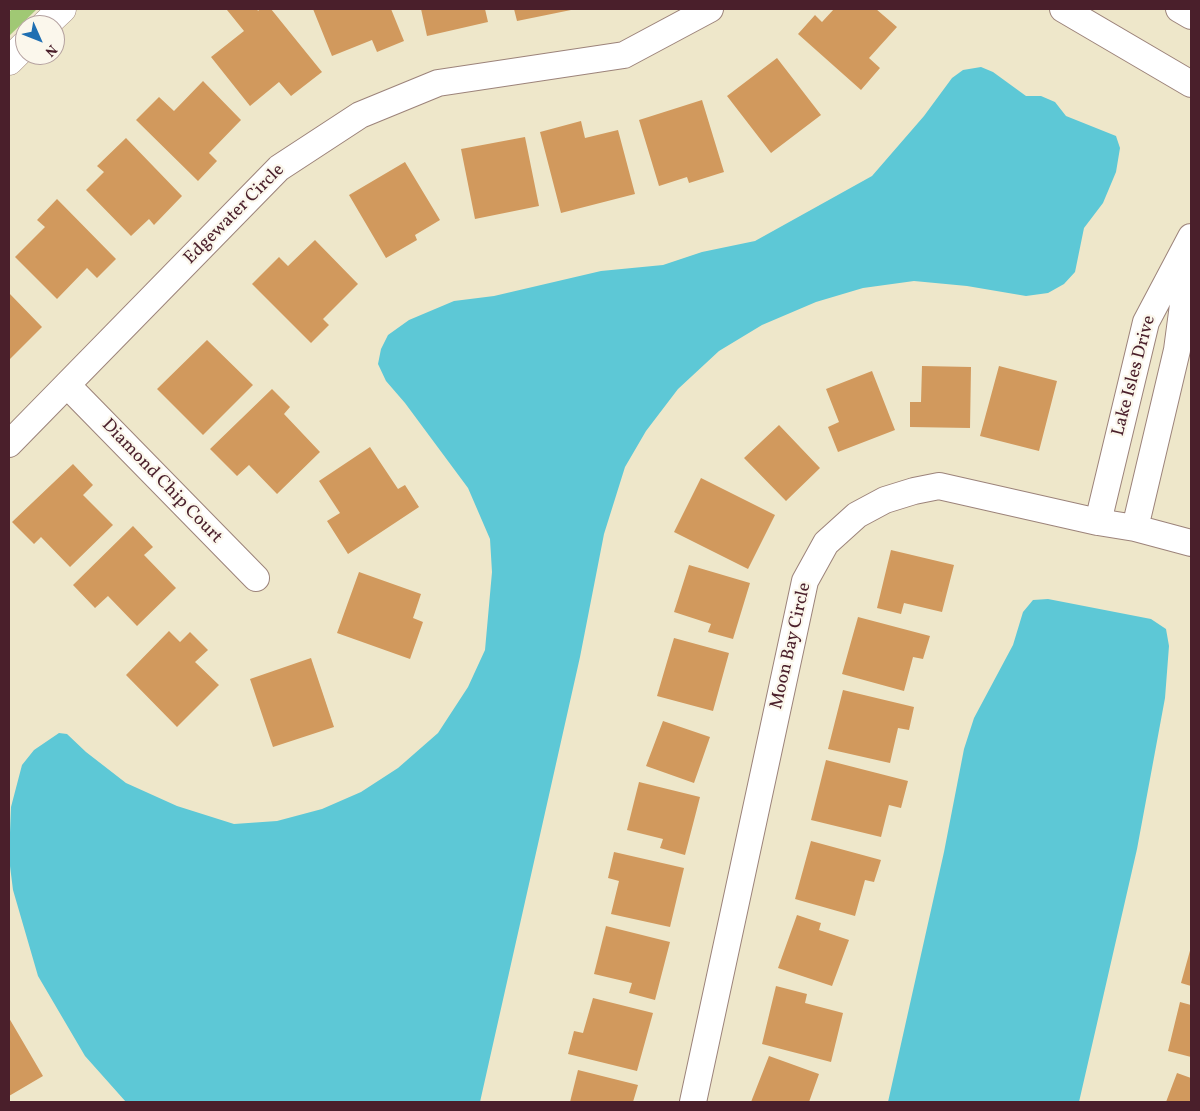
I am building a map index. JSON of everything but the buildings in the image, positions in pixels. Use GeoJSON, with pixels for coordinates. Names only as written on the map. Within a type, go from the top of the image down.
{"type":"FeatureCollection","features":[{"type":"Feature","properties":{"kind":"street","name":"Edgewater Circle"},"geometry":{"type":"LineString","coordinates":[[9,444],[280,168],[360,115],[438,83],[624,54],[706,13],[710,9]]}},
{"type":"Feature","properties":{"kind":"street"},"geometry":{"type":"LineString","coordinates":[[1063,9],[1191,84]]}},
{"type":"Feature","properties":{"kind":"street"},"geometry":{"type":"LineString","coordinates":[[1179,9],[1191,16]]}},
{"type":"Feature","properties":{"kind":"street","name":"Lake Isles Drive"},"geometry":{"type":"LineString","coordinates":[[1098,522],[1146,322],[1191,237]]}},
{"type":"Feature","properties":{"kind":"street","name":"Lake Isles Drive"},"geometry":{"type":"LineString","coordinates":[[1135,528],[1177,350],[1191,243]]}},
{"type":"Feature","properties":{"kind":"street","name":"Diamond Chip Court"},"geometry":{"type":"LineString","coordinates":[[67,385],[256,578]]}},
{"type":"Feature","properties":{"kind":"street","name":"Moon Bay Circle"},"geometry":{"type":"LineString","coordinates":[[693,1102],[805,580],[826,543],[857,515],[885,500],[914,491],[940,486],[1098,522],[1135,528],[1191,543]]}},
{"type":"Feature","properties":{"kind":"green space"},"geometry":{"type":"Polygon","coordinates":[[[12,9],[37,9],[31,15],[15,15],[15,30],[9,36],[9,12],[12,9]]]}},
{"type":"Feature","properties":{"kind":"water"},"geometry":{"type":"Polygon","coordinates":[[[981,67],[993,72],[1026,96],[1041,96],[1055,102],[1066,116],[1116,136],[1120,148],[1116,172],[1103,203],[1084,228],[1075,272],[1064,284],[1048,293],[1026,296],[967,286],[914,281],[863,288],[816,302],[762,325],[719,351],[678,389],[646,431],[625,467],[604,534],[580,657],[480,1102],[126,1102],[85,1056],[38,976],[13,890],[9,858],[11,807],[22,765],[34,750],[59,733],[67,734],[86,752],[126,783],[177,806],[234,824],[277,821],[322,809],[361,792],[398,768],[438,733],[468,687],[485,650],[492,572],[490,539],[468,488],[405,403],[386,381],[378,364],[381,349],[388,335],[409,320],[454,301],[494,296],[601,271],[663,265],[702,252],[755,241],[872,176],[924,116],[952,78],[963,70],[981,67]]]}},
{"type":"Feature","properties":{"kind":"water"},"geometry":{"type":"Polygon","coordinates":[[[1048,599],[1151,619],[1166,629],[1169,646],[1165,698],[1137,849],[1079,1102],[888,1102],[944,852],[964,749],[974,718],[1013,645],[1023,612],[1033,600],[1048,599]]]}}]}
